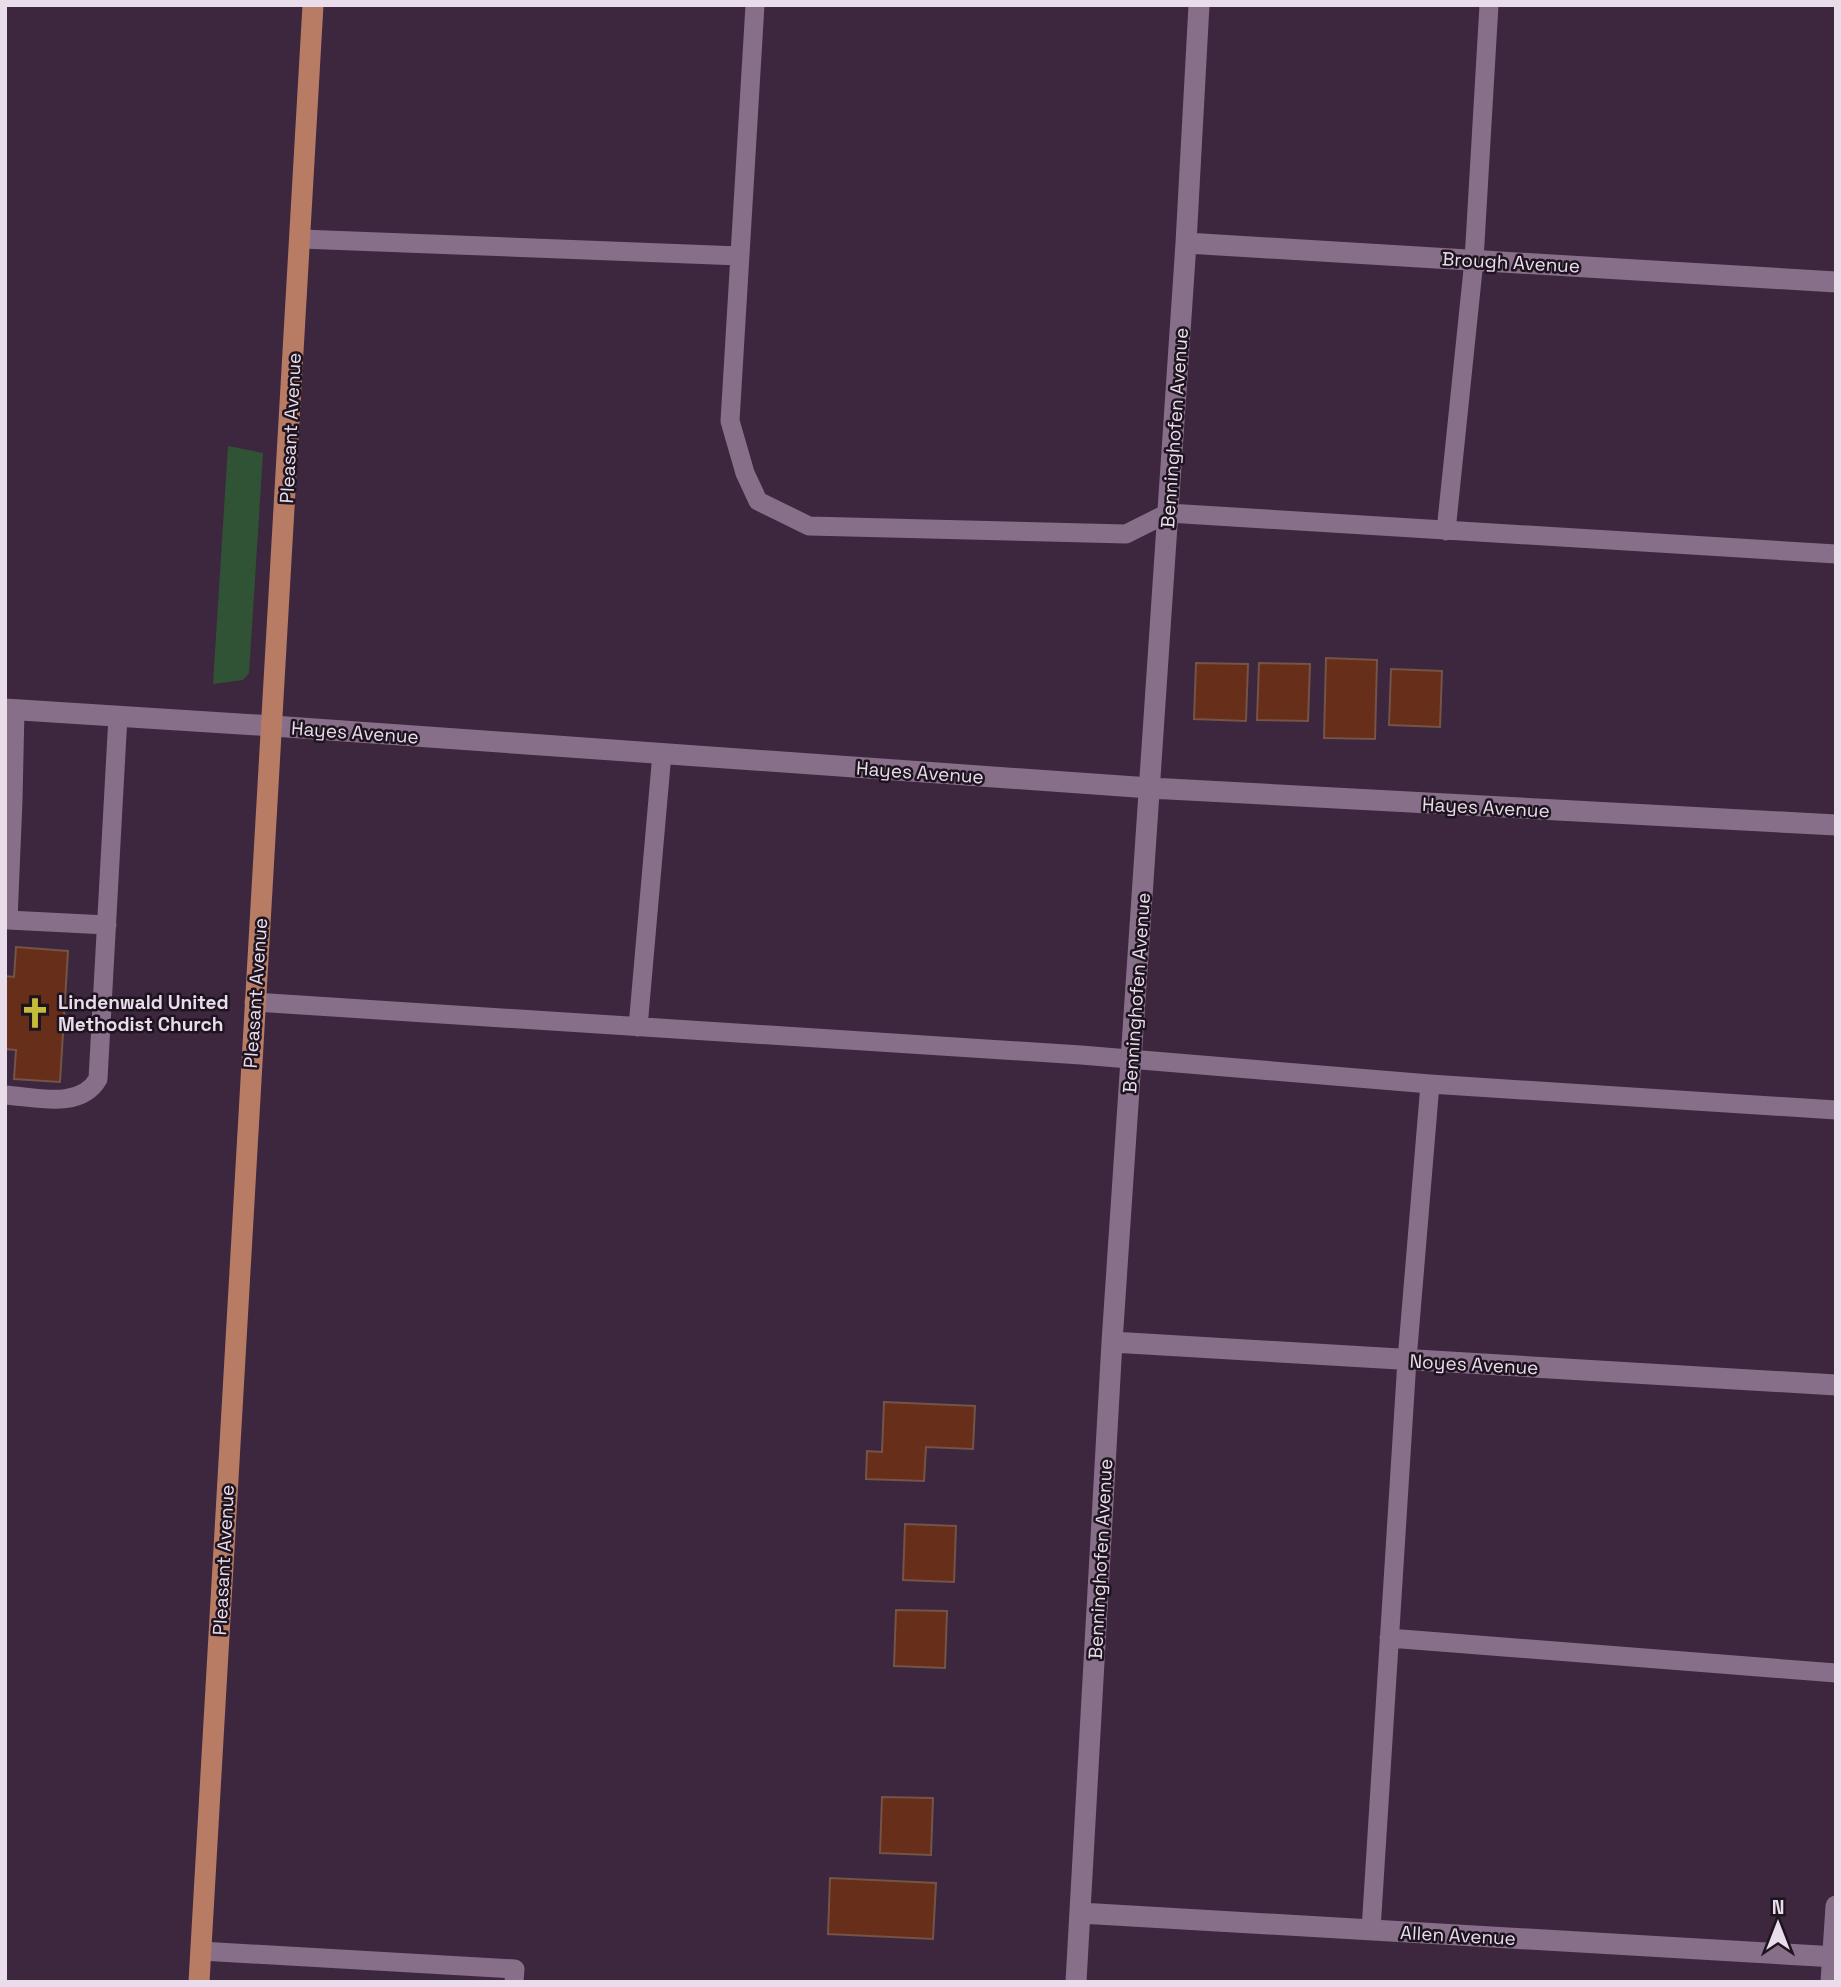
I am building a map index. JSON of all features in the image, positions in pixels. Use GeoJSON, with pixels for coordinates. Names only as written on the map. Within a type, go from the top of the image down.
{"type":"FeatureCollection","features":[{"type":"Feature","properties":{"kind":"main road","name":"Pleasant Avenue"},"geometry":{"type":"LineString","coordinates":[[199,1982],[313,5]]}},
{"type":"Feature","properties":{"kind":"street","name":"Benninghofen Avenue"},"geometry":{"type":"LineString","coordinates":[[1076,1982],[1112,1342],[1186,243],[1199,5]]}},
{"type":"Feature","properties":{"kind":"street","name":"Brough Avenue"},"geometry":{"type":"LineString","coordinates":[[1186,243],[1836,282]]}},
{"type":"Feature","properties":{"kind":"street","name":"Hayes Avenue"},"geometry":{"type":"LineString","coordinates":[[10,710],[1150,788],[1836,825]]}},
{"type":"Feature","properties":{"kind":"street","name":"Noyes Avenue"},"geometry":{"type":"LineString","coordinates":[[1112,1342],[1836,1385]]}},
{"type":"Feature","properties":{"kind":"street"},"geometry":{"type":"LineString","coordinates":[[1831,1982],[1836,1906]]}},
{"type":"Feature","properties":{"kind":"street","name":"Allen Avenue"},"geometry":{"type":"LineString","coordinates":[[1080,1913],[1834,1957]]}},
{"type":"Feature","properties":{"kind":"lane"},"geometry":{"type":"LineString","coordinates":[[755,5],[730,421],[745,473],[758,501],[809,526],[1126,534],[1168,513],[1836,554]]}},
{"type":"Feature","properties":{"kind":"lane"},"geometry":{"type":"LineString","coordinates":[[1446,531],[1474,260],[1489,5]]}},
{"type":"Feature","properties":{"kind":"lane"},"geometry":{"type":"LineString","coordinates":[[301,239],[740,256]]}},
{"type":"Feature","properties":{"kind":"lane"},"geometry":{"type":"LineString","coordinates":[[10,710],[8,920],[107,925]]}},
{"type":"Feature","properties":{"kind":"lane"},"geometry":{"type":"LineString","coordinates":[[5,1095],[68,1100],[92,1090],[98,1079],[118,716]]}},
{"type":"Feature","properties":{"kind":"lane"},"geometry":{"type":"LineString","coordinates":[[638,1027],[662,754]]}},
{"type":"Feature","properties":{"kind":"lane"},"geometry":{"type":"LineString","coordinates":[[254,1002],[1132,1059],[1430,1084],[1836,1111]]}},
{"type":"Feature","properties":{"kind":"lane"},"geometry":{"type":"LineString","coordinates":[[1371,1930],[1407,1360],[1430,1084]]}},
{"type":"Feature","properties":{"kind":"lane"},"geometry":{"type":"LineString","coordinates":[[1389,1639],[1836,1673]]}},
{"type":"Feature","properties":{"kind":"lane"},"geometry":{"type":"LineString","coordinates":[[201,1951],[514,1969],[514,1982]]}},
{"type":"Feature","properties":{"kind":"green space"},"geometry":{"type":"Polygon","coordinates":[[[228,446],[263,453],[249,673],[243,680],[213,684],[228,446]]]}},
{"type":"Feature","properties":{"kind":"building"},"geometry":{"type":"Polygon","coordinates":[[[1326,658],[1377,660],[1375,739],[1324,738],[1326,658]]]}},
{"type":"Feature","properties":{"kind":"building"},"geometry":{"type":"Polygon","coordinates":[[[1196,663],[1248,664],[1246,721],[1194,719],[1196,663]]]}},
{"type":"Feature","properties":{"kind":"building"},"geometry":{"type":"Polygon","coordinates":[[[1259,663],[1310,664],[1308,721],[1257,720],[1259,663]]]}},
{"type":"Feature","properties":{"kind":"building"},"geometry":{"type":"Polygon","coordinates":[[[1391,669],[1442,671],[1440,727],[1389,725],[1391,669]]]}},
{"type":"Feature","properties":{"kind":"building","name":"Lindenwald United Methodist Church"},"geometry":{"type":"Polygon","coordinates":[[[16,947],[68,951],[60,1082],[14,1079],[16,1050],[5,1049],[5,976],[14,977],[16,947]]]}},
{"type":"Feature","properties":{"kind":"building"},"geometry":{"type":"Polygon","coordinates":[[[884,1402],[975,1406],[973,1449],[926,1447],[924,1481],[866,1479],[867,1451],[882,1452],[884,1402]]]}},
{"type":"Feature","properties":{"kind":"building"},"geometry":{"type":"Polygon","coordinates":[[[905,1524],[956,1526],[954,1582],[903,1580],[905,1524]]]}},
{"type":"Feature","properties":{"kind":"building"},"geometry":{"type":"Polygon","coordinates":[[[896,1610],[947,1611],[945,1668],[894,1666],[896,1610]]]}},
{"type":"Feature","properties":{"kind":"building"},"geometry":{"type":"Polygon","coordinates":[[[882,1797],[933,1798],[931,1855],[880,1853],[882,1797]]]}},
{"type":"Feature","properties":{"kind":"building"},"geometry":{"type":"Polygon","coordinates":[[[830,1878],[936,1883],[933,1939],[828,1934],[830,1878]]]}},
{"type":"Feature","properties":{"kind":"place","name":"Lindenwald United Methodist Church"},"geometry":{"type":"Point","coordinates":[35,1013]}}]}
